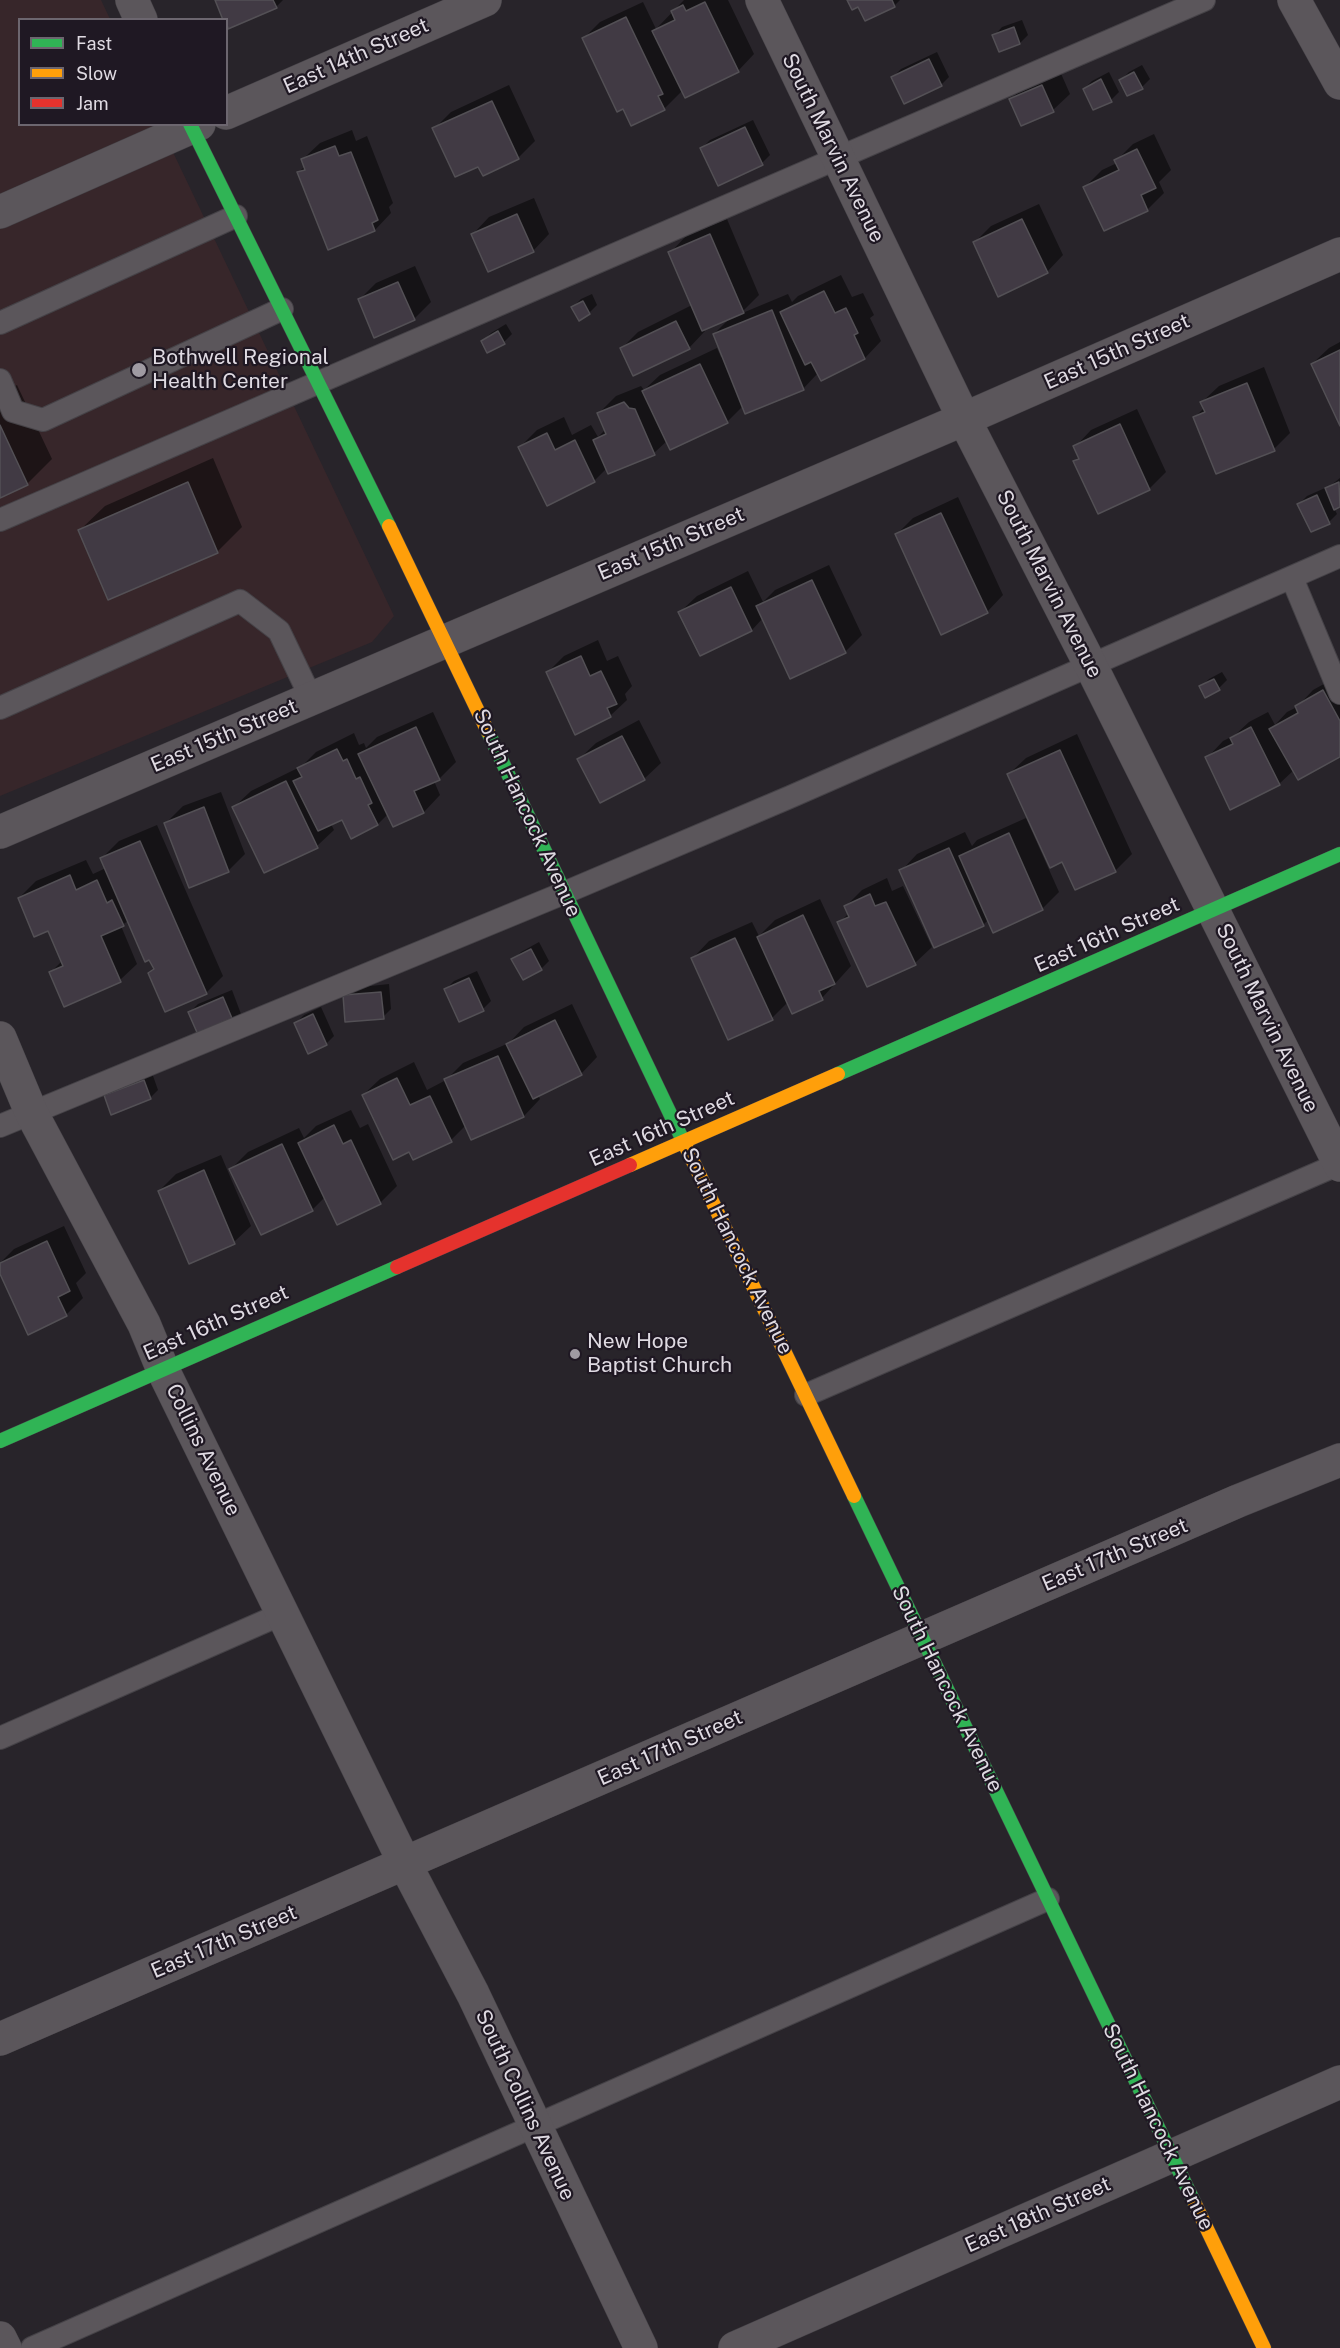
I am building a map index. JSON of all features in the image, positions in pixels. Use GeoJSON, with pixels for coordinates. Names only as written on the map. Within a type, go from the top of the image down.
{"type":"FeatureCollection","features":[{"type":"Feature","properties":{"kind":"street"},"geometry":{"type":"LineString","coordinates":[[132,0],[140,18]]}},
{"type":"Feature","properties":{"kind":"street","name":"East 14th Street"},"geometry":{"type":"LineString","coordinates":[[228,112],[484,0]]}},
{"type":"Feature","properties":{"kind":"street","name":"South Marvin Avenue"},"geometry":{"type":"LineString","coordinates":[[762,0],[964,419],[1091,666],[1340,1164]]}},
{"type":"Feature","properties":{"kind":"street"},"geometry":{"type":"LineString","coordinates":[[1294,0],[1340,83]]}},
{"type":"Feature","properties":{"kind":"street"},"geometry":{"type":"LineString","coordinates":[[0,212],[193,126]]}},
{"type":"Feature","properties":{"kind":"street","name":"South Hancock Avenue"},"geometry":{"type":"LineString","coordinates":[[193,126],[445,640],[564,893],[1264,2348]]}},
{"type":"Feature","properties":{"kind":"street","name":"East 15th Street"},"geometry":{"type":"LineString","coordinates":[[0,832],[964,419],[1340,254]]}},
{"type":"Feature","properties":{"kind":"street","name":"East 16th Street"},"geometry":{"type":"LineString","coordinates":[[0,1441],[1340,854]]}},
{"type":"Feature","properties":{"kind":"street","name":"Collins Avenue"},"geometry":{"type":"LineString","coordinates":[[0,1038],[31,1112],[144,1324],[163,1370],[405,1864]]}},
{"type":"Feature","properties":{"kind":"street","name":"East 17th Street"},"geometry":{"type":"LineString","coordinates":[[0,2039],[1238,1501],[1340,1460]]}},
{"type":"Feature","properties":{"kind":"street","name":"South Collins Avenue"},"geometry":{"type":"LineString","coordinates":[[405,1864],[473,1994],[641,2348]]}},
{"type":"Feature","properties":{"kind":"street","name":"East 18th Street"},"geometry":{"type":"LineString","coordinates":[[735,2348],[1340,2082]]}},
{"type":"Feature","properties":{"kind":"street"},"geometry":{"type":"LineString","coordinates":[[0,2338],[5,2348]]}},
{"type":"Feature","properties":{"kind":"lane"},"geometry":{"type":"LineString","coordinates":[[0,520],[1204,0]]}},
{"type":"Feature","properties":{"kind":"lane"},"geometry":{"type":"LineString","coordinates":[[0,323],[236,216]]}},
{"type":"Feature","properties":{"kind":"lane"},"geometry":{"type":"LineString","coordinates":[[0,380],[13,411],[43,420],[282,309]]}},
{"type":"Feature","properties":{"kind":"lane"},"geometry":{"type":"LineString","coordinates":[[0,1126],[564,893],[1340,556]]}},
{"type":"Feature","properties":{"kind":"lane"},"geometry":{"type":"LineString","coordinates":[[1292,578],[1340,693]]}},
{"type":"Feature","properties":{"kind":"lane"},"geometry":{"type":"LineString","coordinates":[[0,708],[240,600],[279,631],[312,698]]}},
{"type":"Feature","properties":{"kind":"lane"},"geometry":{"type":"LineString","coordinates":[[806,1395],[1340,1164]]}},
{"type":"Feature","properties":{"kind":"lane"},"geometry":{"type":"LineString","coordinates":[[0,1738],[284,1613]]}},
{"type":"Feature","properties":{"kind":"lane"},"geometry":{"type":"LineString","coordinates":[[32,2348],[1048,1899]]}},
{"type":"Feature","properties":{"kind":"shaded area","name":"Bothwell Regional Health Center"},"geometry":{"type":"Polygon","coordinates":[[[0,0],[101,0],[110,18],[18,18],[18,126],[160,126],[394,616],[372,642],[0,796],[0,0]]]}},
{"type":"Feature","properties":{"kind":"building"},"geometry":{"type":"Polygon","coordinates":[[[215,0],[273,0],[277,8],[228,29],[228,18],[222,18],[215,0]]]}},
{"type":"Feature","properties":{"kind":"building"},"geometry":{"type":"Polygon","coordinates":[[[847,0],[892,0],[895,7],[865,21],[858,7],[852,10],[847,0]]]}},
{"type":"Feature","properties":{"kind":"building"},"geometry":{"type":"Polygon","coordinates":[[[705,2],[739,72],[685,98],[652,31],[675,20],[671,11],[683,5],[686,11],[705,2]]]}},
{"type":"Feature","properties":{"kind":"building"},"geometry":{"type":"Polygon","coordinates":[[[626,17],[663,94],[658,96],[665,110],[631,126],[623,109],[617,112],[582,38],[626,17]]]}},
{"type":"Feature","properties":{"kind":"building"},"geometry":{"type":"Polygon","coordinates":[[[1014,27],[1020,44],[999,52],[992,35],[1014,27]]]}},
{"type":"Feature","properties":{"kind":"building"},"geometry":{"type":"Polygon","coordinates":[[[929,59],[942,86],[904,104],[891,77],[929,59]]]}},
{"type":"Feature","properties":{"kind":"building"},"geometry":{"type":"Polygon","coordinates":[[[1134,72],[1143,89],[1127,96],[1119,80],[1134,72]]]}},
{"type":"Feature","properties":{"kind":"building"},"geometry":{"type":"Polygon","coordinates":[[[1101,79],[1112,102],[1093,110],[1083,89],[1101,79]]]}},
{"type":"Feature","properties":{"kind":"building"},"geometry":{"type":"Polygon","coordinates":[[[1042,85],[1054,112],[1021,126],[1009,99],[1042,85]]]}},
{"type":"Feature","properties":{"kind":"building"},"geometry":{"type":"Polygon","coordinates":[[[492,101],[519,159],[483,176],[478,167],[455,177],[432,128],[492,101]]]}},
{"type":"Feature","properties":{"kind":"building"},"geometry":{"type":"Polygon","coordinates":[[[745,127],[763,165],[718,186],[700,148],[745,127]]]}},
{"type":"Feature","properties":{"kind":"building"},"geometry":{"type":"Polygon","coordinates":[[[335,146],[339,156],[351,152],[378,220],[372,223],[375,231],[328,250],[297,172],[305,170],[301,159],[335,146]]]}},
{"type":"Feature","properties":{"kind":"building"},"geometry":{"type":"Polygon","coordinates":[[[1137,149],[1156,188],[1141,195],[1148,211],[1104,231],[1083,187],[1119,170],[1114,160],[1137,149]]]}},
{"type":"Feature","properties":{"kind":"building"},"geometry":{"type":"Polygon","coordinates":[[[517,214],[534,252],[488,272],[471,234],[517,214]]]}},
{"type":"Feature","properties":{"kind":"building"},"geometry":{"type":"Polygon","coordinates":[[[1022,219],[1048,273],[998,297],[973,242],[1022,219]]]}},
{"type":"Feature","properties":{"kind":"building"},"geometry":{"type":"Polygon","coordinates":[[[710,234],[744,313],[702,331],[668,252],[710,234]]]}},
{"type":"Feature","properties":{"kind":"building"},"geometry":{"type":"Polygon","coordinates":[[[398,282],[415,320],[374,338],[358,299],[398,282]]]}},
{"type":"Feature","properties":{"kind":"building"},"geometry":{"type":"Polygon","coordinates":[[[824,291],[835,313],[846,308],[858,333],[854,335],[865,359],[821,381],[811,362],[805,365],[780,312],[824,291]]]}},
{"type":"Feature","properties":{"kind":"building"},"geometry":{"type":"Polygon","coordinates":[[[583,301],[590,314],[579,321],[571,307],[583,301]]]}},
{"type":"Feature","properties":{"kind":"building"},"geometry":{"type":"Polygon","coordinates":[[[772,310],[804,390],[745,414],[713,334],[772,310]]]}},
{"type":"Feature","properties":{"kind":"building"},"geometry":{"type":"Polygon","coordinates":[[[676,321],[690,349],[633,376],[620,348],[676,321]]]}},
{"type":"Feature","properties":{"kind":"building"},"geometry":{"type":"Polygon","coordinates":[[[498,331],[505,344],[487,353],[481,341],[498,331]]]}},
{"type":"Feature","properties":{"kind":"building"},"geometry":{"type":"Polygon","coordinates":[[[1340,350],[1340,426],[1311,364],[1340,350]]]}},
{"type":"Feature","properties":{"kind":"building"},"geometry":{"type":"Polygon","coordinates":[[[700,364],[728,423],[670,450],[642,391],[700,364]]]}},
{"type":"Feature","properties":{"kind":"building"},"geometry":{"type":"Polygon","coordinates":[[[1247,383],[1275,451],[1216,474],[1193,417],[1205,412],[1200,402],[1247,383]]]}},
{"type":"Feature","properties":{"kind":"building"},"geometry":{"type":"Polygon","coordinates":[[[624,402],[629,408],[635,409],[655,455],[608,474],[593,440],[606,434],[597,413],[624,402]]]}},
{"type":"Feature","properties":{"kind":"building"},"geometry":{"type":"Polygon","coordinates":[[[1120,424],[1150,490],[1098,514],[1073,461],[1079,459],[1073,446],[1120,424]]]}},
{"type":"Feature","properties":{"kind":"building"},"geometry":{"type":"Polygon","coordinates":[[[0,425],[28,485],[0,498],[0,425]]]}},
{"type":"Feature","properties":{"kind":"building"},"geometry":{"type":"Polygon","coordinates":[[[547,433],[555,450],[575,440],[595,482],[547,506],[518,447],[547,433]]]}},
{"type":"Feature","properties":{"kind":"building"},"geometry":{"type":"Polygon","coordinates":[[[188,482],[218,553],[108,600],[78,530],[188,482]]]}},
{"type":"Feature","properties":{"kind":"building"},"geometry":{"type":"Polygon","coordinates":[[[1339,482],[1340,507],[1334,510],[1325,488],[1339,482]]]}},
{"type":"Feature","properties":{"kind":"building"},"geometry":{"type":"Polygon","coordinates":[[[1317,495],[1330,524],[1311,532],[1297,504],[1317,495]]]}},
{"type":"Feature","properties":{"kind":"building"},"geometry":{"type":"Polygon","coordinates":[[[941,513],[988,613],[941,635],[895,534],[941,513]]]}},
{"type":"Feature","properties":{"kind":"building"},"geometry":{"type":"Polygon","coordinates":[[[812,580],[846,653],[790,679],[756,606],[812,580]]]}},
{"type":"Feature","properties":{"kind":"building"},"geometry":{"type":"Polygon","coordinates":[[[731,587],[752,631],[700,656],[678,612],[731,587]]]}},
{"type":"Feature","properties":{"kind":"building"},"geometry":{"type":"Polygon","coordinates":[[[581,656],[590,676],[601,671],[617,704],[607,708],[611,717],[575,735],[546,672],[581,656]]]}},
{"type":"Feature","properties":{"kind":"building"},"geometry":{"type":"Polygon","coordinates":[[[1214,679],[1220,690],[1205,698],[1199,686],[1214,679]]]}},
{"type":"Feature","properties":{"kind":"building"},"geometry":{"type":"Polygon","coordinates":[[[1323,690],[1340,721],[1340,757],[1298,780],[1269,729],[1298,713],[1295,706],[1323,690]]]}},
{"type":"Feature","properties":{"kind":"building"},"geometry":{"type":"Polygon","coordinates":[[[416,727],[440,780],[414,791],[424,813],[393,827],[358,754],[416,727]]]}},
{"type":"Feature","properties":{"kind":"building"},"geometry":{"type":"Polygon","coordinates":[[[1251,727],[1280,785],[1230,810],[1205,757],[1233,744],[1230,738],[1251,727]]]}},
{"type":"Feature","properties":{"kind":"building"},"geometry":{"type":"Polygon","coordinates":[[[622,736],[645,780],[600,803],[577,759],[622,736]]]}},
{"type":"Feature","properties":{"kind":"building"},"geometry":{"type":"Polygon","coordinates":[[[337,749],[343,761],[347,759],[356,779],[360,777],[372,803],[368,805],[378,825],[351,839],[342,820],[318,831],[293,781],[302,777],[297,768],[337,749]]]}},
{"type":"Feature","properties":{"kind":"building"},"geometry":{"type":"Polygon","coordinates":[[[1060,750],[1116,872],[1075,890],[1062,862],[1050,868],[1007,774],[1060,750]]]}},
{"type":"Feature","properties":{"kind":"building"},"geometry":{"type":"Polygon","coordinates":[[[286,781],[318,848],[264,873],[232,807],[286,781]]]}},
{"type":"Feature","properties":{"kind":"building"},"geometry":{"type":"Polygon","coordinates":[[[204,807],[229,872],[189,888],[164,823],[204,807]]]}},
{"type":"Feature","properties":{"kind":"building"},"geometry":{"type":"Polygon","coordinates":[[[1009,833],[1043,910],[993,933],[959,856],[1009,833]]]}},
{"type":"Feature","properties":{"kind":"building"},"geometry":{"type":"Polygon","coordinates":[[[140,841],[207,994],[165,1012],[148,973],[154,969],[149,960],[145,962],[100,858],[140,841]]]}},
{"type":"Feature","properties":{"kind":"building"},"geometry":{"type":"Polygon","coordinates":[[[949,848],[984,926],[934,948],[899,870],[949,848]]]}},
{"type":"Feature","properties":{"kind":"building"},"geometry":{"type":"Polygon","coordinates":[[[70,875],[76,890],[97,880],[107,903],[112,900],[124,926],[101,936],[121,982],[64,1007],[49,972],[63,966],[48,931],[34,937],[18,898],[70,875]]]}},
{"type":"Feature","properties":{"kind":"building"},"geometry":{"type":"Polygon","coordinates":[[[870,894],[875,906],[886,902],[916,965],[867,987],[837,922],[849,917],[844,906],[870,894]]]}},
{"type":"Feature","properties":{"kind":"building"},"geometry":{"type":"Polygon","coordinates":[[[803,915],[835,984],[819,991],[823,1000],[792,1014],[757,937],[803,915]]]}},
{"type":"Feature","properties":{"kind":"building"},"geometry":{"type":"Polygon","coordinates":[[[735,938],[773,1020],[728,1040],[691,958],[735,938]]]}},
{"type":"Feature","properties":{"kind":"building"},"geometry":{"type":"Polygon","coordinates":[[[531,949],[542,970],[523,980],[511,959],[531,949]]]}},
{"type":"Feature","properties":{"kind":"building"},"geometry":{"type":"Polygon","coordinates":[[[469,978],[484,1011],[459,1022],[444,989],[469,978]]]}},
{"type":"Feature","properties":{"kind":"building"},"geometry":{"type":"Polygon","coordinates":[[[381,992],[384,1019],[345,1022],[343,995],[381,992]]]}},
{"type":"Feature","properties":{"kind":"building"},"geometry":{"type":"Polygon","coordinates":[[[223,997],[234,1023],[199,1037],[188,1012],[223,997]]]}},
{"type":"Feature","properties":{"kind":"building"},"geometry":{"type":"Polygon","coordinates":[[[313,1014],[327,1045],[308,1054],[294,1023],[313,1014]]]}},
{"type":"Feature","properties":{"kind":"building"},"geometry":{"type":"Polygon","coordinates":[[[555,1020],[582,1075],[533,1099],[506,1044],[555,1020]]]}},
{"type":"Feature","properties":{"kind":"building"},"geometry":{"type":"Polygon","coordinates":[[[498,1056],[524,1117],[471,1140],[444,1079],[498,1056]]]}},
{"type":"Feature","properties":{"kind":"building"},"geometry":{"type":"Polygon","coordinates":[[[397,1078],[410,1105],[430,1096],[452,1142],[413,1160],[409,1152],[393,1160],[362,1095],[397,1078]]]}},
{"type":"Feature","properties":{"kind":"building"},"geometry":{"type":"Polygon","coordinates":[[[144,1080],[151,1099],[111,1115],[104,1095],[144,1080]]]}},
{"type":"Feature","properties":{"kind":"building"},"geometry":{"type":"Polygon","coordinates":[[[334,1125],[343,1144],[351,1140],[381,1204],[337,1225],[298,1143],[334,1125]]]}},
{"type":"Feature","properties":{"kind":"building"},"geometry":{"type":"Polygon","coordinates":[[[282,1144],[313,1211],[261,1235],[229,1169],[282,1144]]]}},
{"type":"Feature","properties":{"kind":"building"},"geometry":{"type":"Polygon","coordinates":[[[204,1170],[235,1244],[189,1264],[158,1191],[204,1170]]]}},
{"type":"Feature","properties":{"kind":"building"},"geometry":{"type":"Polygon","coordinates":[[[47,1241],[70,1291],[58,1297],[67,1316],[28,1335],[0,1274],[0,1263],[47,1241]]]}},
{"type":"Feature","properties":{"kind":"traffic: fast"},"geometry":{"type":"LineString","coordinates":[[191,126],[389,526]]}},
{"type":"Feature","properties":{"kind":"traffic: fast"},"geometry":{"type":"LineString","coordinates":[[488,732],[686,1147]]}},
{"type":"Feature","properties":{"kind":"traffic: fast"},"geometry":{"type":"LineString","coordinates":[[838,1074],[1340,854]]}},
{"type":"Feature","properties":{"kind":"traffic: fast"},"geometry":{"type":"LineString","coordinates":[[0,1441],[397,1267]]}},
{"type":"Feature","properties":{"kind":"traffic: fast"},"geometry":{"type":"LineString","coordinates":[[854,1496],[1195,2204]]}},
{"type":"Feature","properties":{"kind":"traffic: slow"},"geometry":{"type":"LineString","coordinates":[[389,526],[488,732]]}},
{"type":"Feature","properties":{"kind":"traffic: slow"},"geometry":{"type":"LineString","coordinates":[[630,1165],[838,1074]]}},
{"type":"Feature","properties":{"kind":"traffic: slow"},"geometry":{"type":"LineString","coordinates":[[686,1147],[854,1496]]}},
{"type":"Feature","properties":{"kind":"traffic: slow"},"geometry":{"type":"LineString","coordinates":[[1195,2204],[1264,2348]]}},
{"type":"Feature","properties":{"kind":"traffic: jam"},"geometry":{"type":"LineString","coordinates":[[397,1267],[630,1165]]}},
{"type":"Feature","properties":{"kind":"place","name":"Bothwell Regional Health Center"},"geometry":{"type":"Point","coordinates":[139,370]}},
{"type":"Feature","properties":{"kind":"place","name":"New Hope Baptist Church"},"geometry":{"type":"Point","coordinates":[575,1354]}}]}
